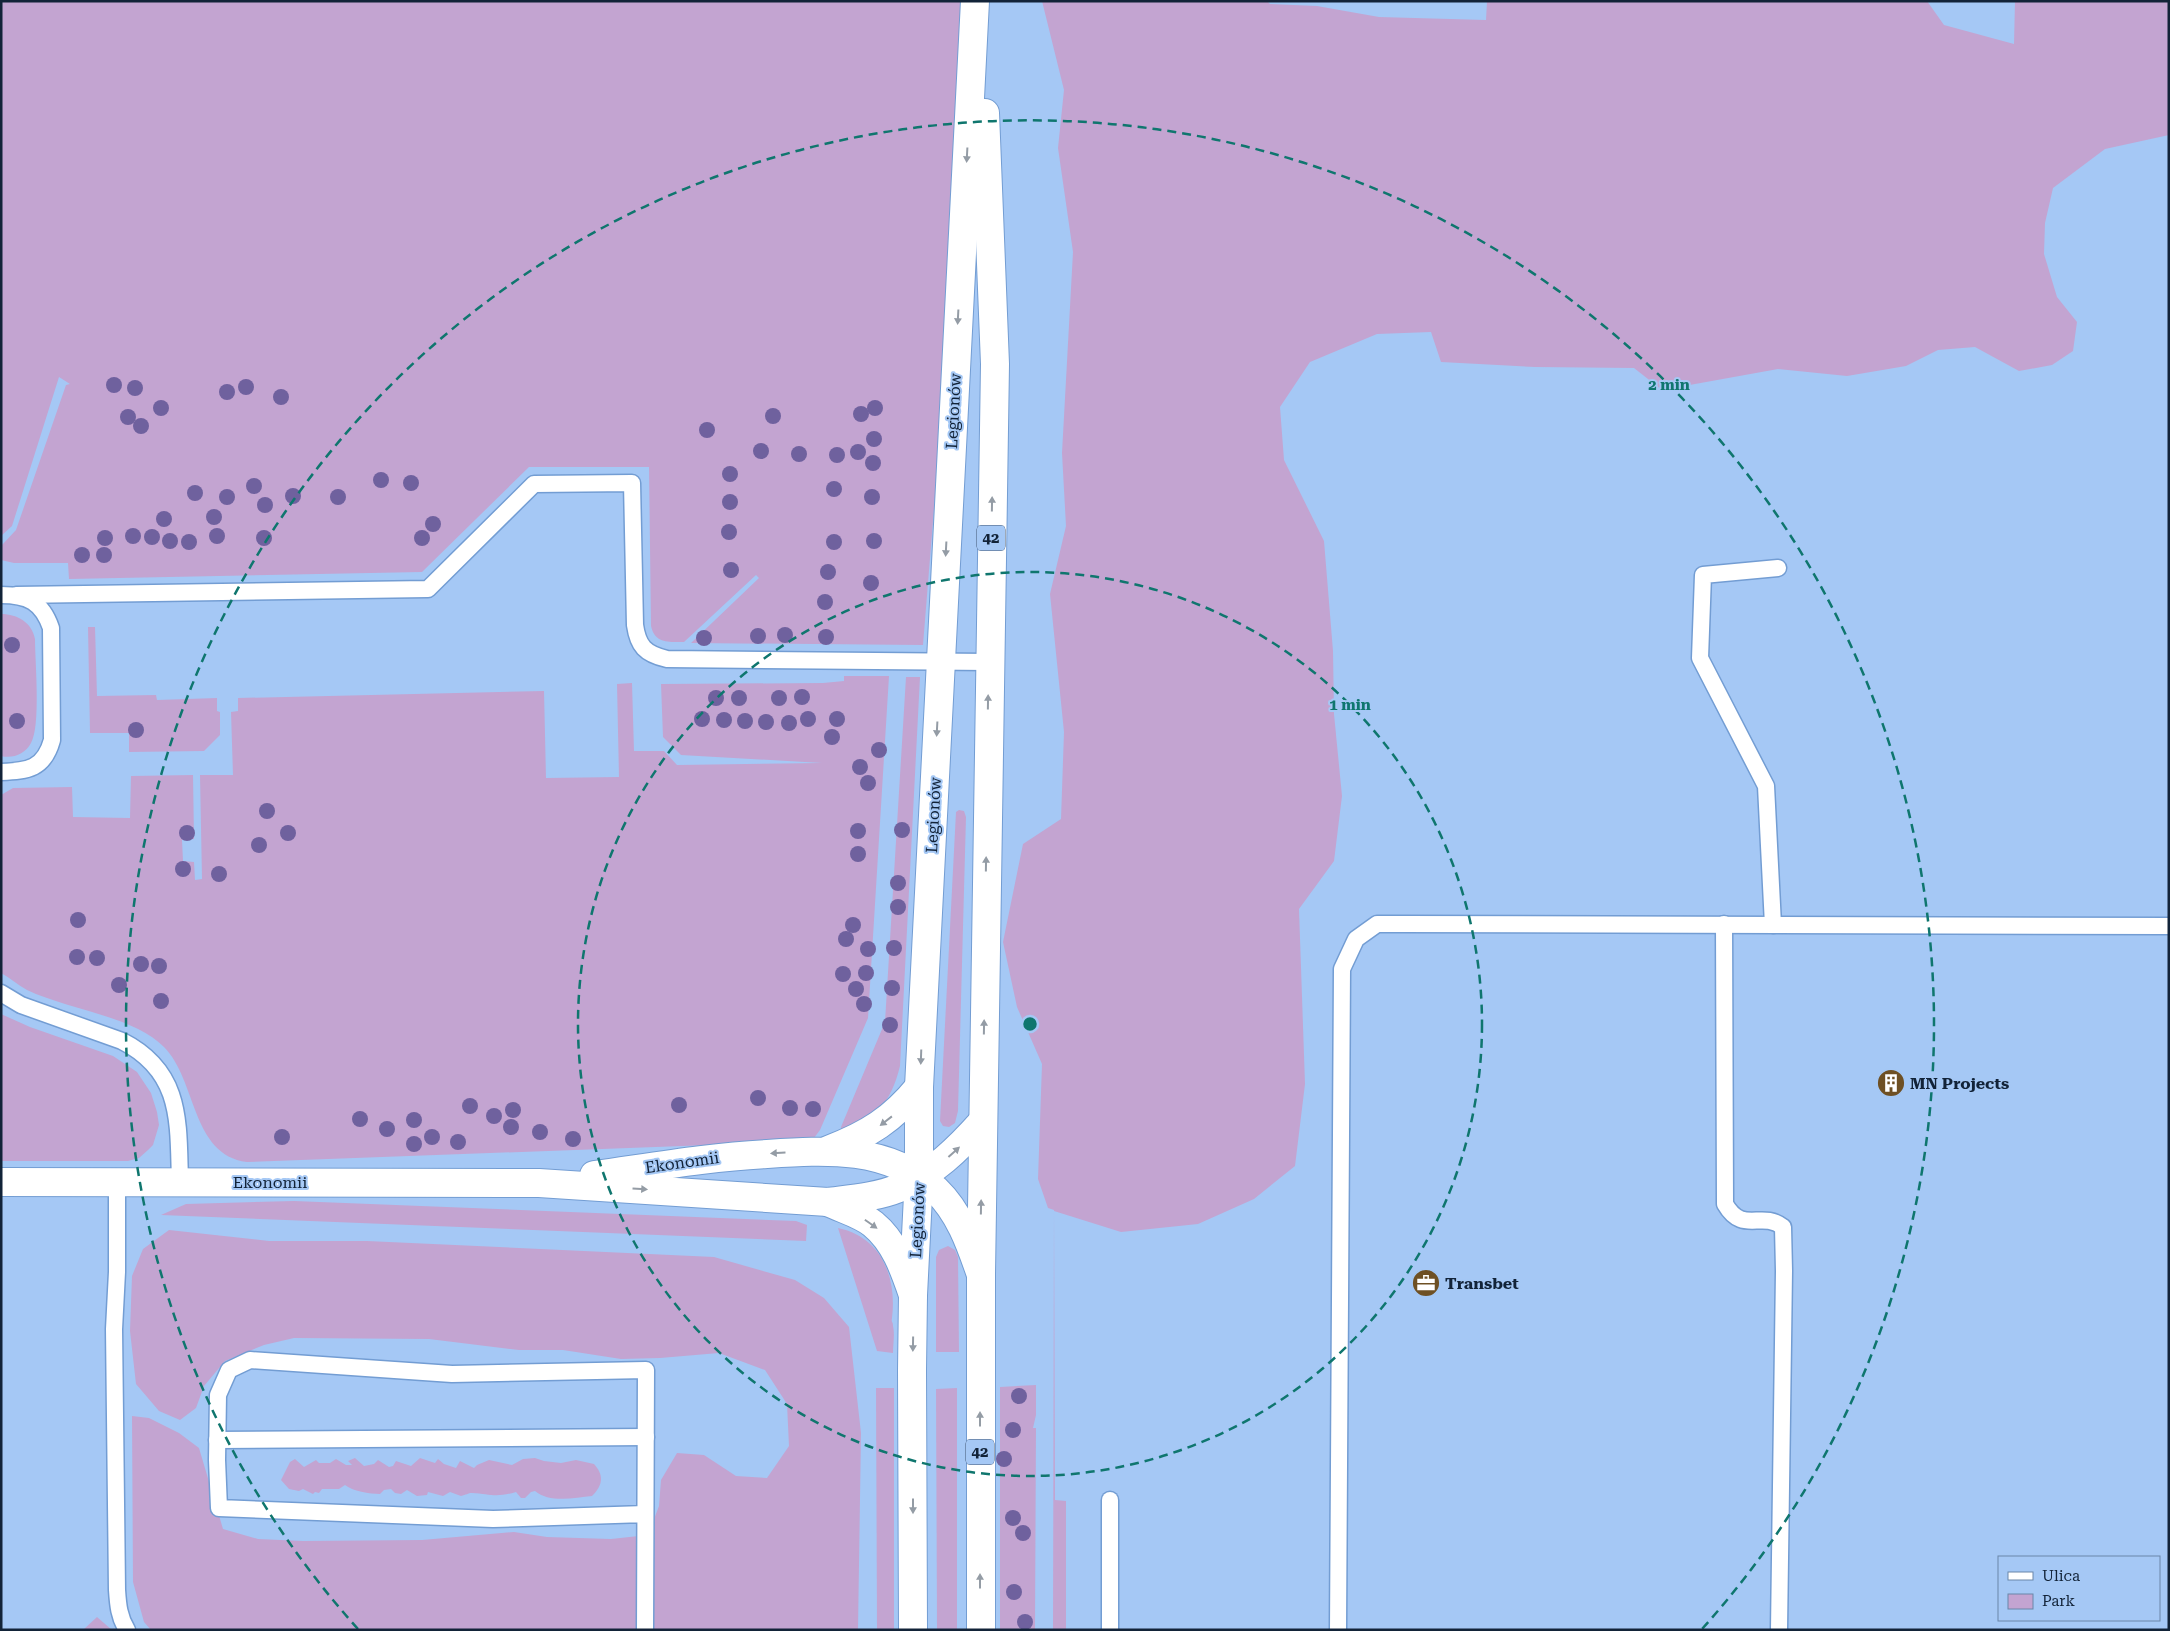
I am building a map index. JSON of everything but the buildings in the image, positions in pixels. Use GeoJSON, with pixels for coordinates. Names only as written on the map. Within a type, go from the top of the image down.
{"type":"FeatureCollection","features":[{"type":"Feature","properties":{"kind":"main road","name":"Legionów"},"geometry":{"type":"LineString","coordinates":[[913,1630],[913,1295],[919,1176],[920,1086],[940,660],[975,1]]}},
{"type":"Feature","properties":{"kind":"main road","name":"42"},"geometry":{"type":"LineString","coordinates":[[980,1],[995,364],[982,1121],[981,1630]]}},
{"type":"Feature","properties":{"kind":"main road","name":"Ekonomii"},"geometry":{"type":"LineString","coordinates":[[827,1150],[851,1141],[880,1126],[906,1103],[920,1086]]}},
{"type":"Feature","properties":{"kind":"main road","name":"Ekonomii"},"geometry":{"type":"LineString","coordinates":[[1,1182],[538,1183],[828,1202],[863,1198],[892,1190],[919,1176],[946,1159],[960,1147],[982,1121]]}},
{"type":"Feature","properties":{"kind":"main road","name":"Ekonomii"},"geometry":{"type":"LineString","coordinates":[[538,1183],[726,1156],[827,1150],[880,1159],[919,1176],[937,1191],[968,1235],[981,1274]]}},
{"type":"Feature","properties":{"kind":"main road","name":"Ekonomii"},"geometry":{"type":"LineString","coordinates":[[828,1202],[872,1223],[883,1234],[896,1252],[913,1295]]}},
{"type":"Feature","properties":{"kind":"lane"},"geometry":{"type":"LineString","coordinates":[[9,595],[428,589],[534,484],[632,484],[635,625],[637,638],[644,649],[654,656],[667,658],[989,662]]}},
{"type":"Feature","properties":{"kind":"lane"},"geometry":{"type":"LineString","coordinates":[[1773,925],[1766,786],[1700,658],[1704,575],[1778,568]]}},
{"type":"Feature","properties":{"kind":"lane"},"geometry":{"type":"LineString","coordinates":[[1,772],[23,772],[33,768],[49,751],[52,740],[51,628],[46,614],[39,606],[30,600],[9,595]]}},
{"type":"Feature","properties":{"kind":"lane"},"geometry":{"type":"LineString","coordinates":[[1338,1630],[1342,969],[1356,939],[1377,924],[2169,926]]}},
{"type":"Feature","properties":{"kind":"lane"},"geometry":{"type":"LineString","coordinates":[[1724,924],[1725,1204],[1732,1215],[1740,1220],[1776,1222],[1782,1227],[1784,1271],[1780,1630]]}},
{"type":"Feature","properties":{"kind":"lane"},"geometry":{"type":"LineString","coordinates":[[1,993],[22,1005],[122,1041],[134,1047],[158,1068],[167,1084],[178,1118],[180,1182]]}},
{"type":"Feature","properties":{"kind":"lane"},"geometry":{"type":"LineString","coordinates":[[117,1182],[117,1272],[114,1328],[117,1590],[118,1608],[127,1630]]}},
{"type":"Feature","properties":{"kind":"lane"},"geometry":{"type":"LineString","coordinates":[[645,1514],[493,1519],[219,1508],[218,1395],[229,1370],[250,1360],[452,1374],[646,1370],[645,1630]]}},
{"type":"Feature","properties":{"kind":"lane"},"geometry":{"type":"LineString","coordinates":[[218,1440],[646,1437]]}},
{"type":"Feature","properties":{"kind":"lane"},"geometry":{"type":"LineString","coordinates":[[1110,1500],[1110,1630]]}},
{"type":"Feature","properties":{"kind":"green space"},"geometry":{"type":"Polygon","coordinates":[[[1,1],[975,1],[923,645],[691,643],[759,578],[756,575],[684,642],[668,642],[659,639],[651,626],[649,467],[529,467],[422,572],[69,579],[68,563],[14,563],[1,560],[1,546],[16,530],[66,385],[70,384],[59,377],[12,526],[1,536],[1,1]]]}},
{"type":"Feature","properties":{"kind":"green space"},"geometry":{"type":"Polygon","coordinates":[[[1042,1],[1267,1],[1270,4],[1317,6],[1379,17],[1486,20],[1487,1],[1927,1],[1944,25],[2014,44],[2015,1],[2169,1],[2169,135],[2105,149],[2053,188],[2045,223],[2044,254],[2057,297],[2077,322],[2073,351],[2052,365],[2019,371],[1975,347],[1938,350],[1906,366],[1847,376],[1778,369],[1662,390],[1634,368],[1535,367],[1441,362],[1431,332],[1377,334],[1310,362],[1280,407],[1284,460],[1324,541],[1333,651],[1334,714],[1342,796],[1334,861],[1299,909],[1305,1084],[1295,1166],[1254,1199],[1198,1224],[1121,1232],[1054,1211],[1055,1500],[1066,1501],[1066,1630],[1053,1630],[1054,1210],[1048,1208],[1038,1179],[1042,1064],[1017,1007],[1003,942],[1023,844],[1061,819],[1064,732],[1050,594],[1066,526],[1062,453],[1073,252],[1058,148],[1064,90],[1042,1]]]}},
{"type":"Feature","properties":{"kind":"green space"},"geometry":{"type":"Polygon","coordinates":[[[1,614],[7,614],[23,620],[31,628],[35,639],[37,709],[34,735],[31,743],[25,750],[18,755],[10,757],[1,756],[1,614]]]}},
{"type":"Feature","properties":{"kind":"green space"},"geometry":{"type":"Polygon","coordinates":[[[88,627],[95,627],[97,696],[156,695],[157,700],[217,698],[217,711],[220,712],[220,735],[204,751],[129,752],[129,733],[90,733],[88,627]]]}},
{"type":"Feature","properties":{"kind":"green space"},"geometry":{"type":"Polygon","coordinates":[[[844,676],[889,676],[868,1018],[820,1130],[814,1138],[763,1143],[247,1162],[229,1156],[215,1146],[197,1114],[175,1061],[164,1047],[151,1036],[118,1020],[43,997],[27,990],[1,973],[1,795],[13,788],[72,787],[73,817],[130,818],[131,776],[193,775],[194,839],[182,840],[183,861],[194,862],[195,880],[202,879],[200,775],[233,775],[231,712],[238,711],[238,698],[544,691],[546,778],[619,777],[617,684],[632,683],[634,751],[664,751],[677,765],[822,763],[681,755],[663,737],[661,684],[823,683],[844,681],[844,676]]]}},
{"type":"Feature","properties":{"kind":"green space"},"geometry":{"type":"Polygon","coordinates":[[[906,677],[920,677],[900,1066],[891,1091],[880,1108],[873,1115],[842,1134],[841,1127],[885,1022],[906,677]]]}},
{"type":"Feature","properties":{"kind":"green space"},"geometry":{"type":"Polygon","coordinates":[[[959,810],[964,811],[966,817],[958,1111],[955,1123],[949,1127],[943,1126],[940,1121],[956,812],[959,810]]]}},
{"type":"Feature","properties":{"kind":"green space"},"geometry":{"type":"Polygon","coordinates":[[[1,1014],[30,1027],[113,1056],[137,1072],[151,1093],[157,1112],[159,1125],[153,1145],[139,1158],[128,1161],[1,1161],[1,1014]]]}},
{"type":"Feature","properties":{"kind":"green space"},"geometry":{"type":"Polygon","coordinates":[[[294,1201],[796,1221],[807,1225],[806,1241],[161,1215],[186,1204],[294,1201]]]}},
{"type":"Feature","properties":{"kind":"green space"},"geometry":{"type":"Polygon","coordinates":[[[838,1228],[866,1240],[876,1250],[889,1274],[893,1303],[893,1353],[877,1351],[838,1228]]]}},
{"type":"Feature","properties":{"kind":"green space"},"geometry":{"type":"Polygon","coordinates":[[[169,1230],[269,1241],[367,1241],[714,1257],[795,1280],[824,1298],[849,1327],[861,1433],[858,1630],[151,1630],[144,1622],[133,1582],[132,1416],[149,1418],[179,1433],[199,1448],[223,1529],[258,1539],[303,1541],[422,1540],[514,1532],[547,1537],[611,1539],[648,1535],[659,1506],[661,1480],[677,1453],[704,1455],[736,1476],[767,1478],[789,1446],[787,1404],[765,1370],[719,1353],[621,1359],[563,1350],[519,1350],[429,1339],[294,1338],[264,1345],[225,1361],[204,1386],[196,1408],[180,1420],[159,1411],[136,1384],[130,1331],[132,1276],[143,1249],[169,1230]]]}},
{"type":"Feature","properties":{"kind":"green space"},"geometry":{"type":"Polygon","coordinates":[[[948,1246],[955,1250],[958,1257],[959,1352],[936,1352],[936,1257],[939,1250],[948,1246]]]}},
{"type":"Feature","properties":{"kind":"green space"},"geometry":{"type":"Polygon","coordinates":[[[1036,1385],[1036,1415],[1033,1428],[1036,1428],[1035,1630],[1000,1630],[1000,1387],[1036,1385]]]}},
{"type":"Feature","properties":{"kind":"green space"},"geometry":{"type":"Polygon","coordinates":[[[876,1388],[894,1388],[894,1630],[877,1630],[876,1388]]]}},
{"type":"Feature","properties":{"kind":"green space"},"geometry":{"type":"Polygon","coordinates":[[[957,1388],[957,1630],[937,1630],[936,1389],[957,1388]]]}},
{"type":"Feature","properties":{"kind":"green space"},"geometry":{"type":"Polygon","coordinates":[[[355,1458],[364,1466],[374,1464],[378,1460],[389,1467],[393,1466],[396,1461],[411,1466],[420,1458],[435,1463],[438,1459],[444,1464],[456,1468],[460,1461],[474,1468],[489,1460],[512,1465],[523,1459],[535,1458],[561,1463],[576,1460],[594,1464],[600,1473],[601,1481],[592,1496],[562,1499],[547,1497],[535,1491],[525,1498],[521,1498],[516,1492],[498,1495],[471,1493],[461,1496],[450,1492],[443,1496],[428,1492],[427,1495],[417,1496],[407,1490],[401,1494],[395,1493],[391,1489],[376,1494],[366,1493],[345,1485],[339,1489],[322,1489],[319,1493],[315,1492],[313,1494],[303,1489],[299,1491],[289,1489],[281,1480],[290,1462],[295,1459],[304,1467],[316,1460],[319,1463],[330,1463],[336,1459],[346,1465],[352,1465],[348,1461],[355,1458]]]}},
{"type":"Feature","properties":{"kind":"green space"},"geometry":{"type":"Polygon","coordinates":[[[97,1617],[112,1630],[83,1630],[97,1617]]]}},
{"type":"Feature","properties":{"kind":"place","name":"MN Projects"},"geometry":{"type":"Point","coordinates":[1891,1083]}},
{"type":"Feature","properties":{"kind":"place","name":"Transbet"},"geometry":{"type":"Point","coordinates":[1426,1283]}}]}
